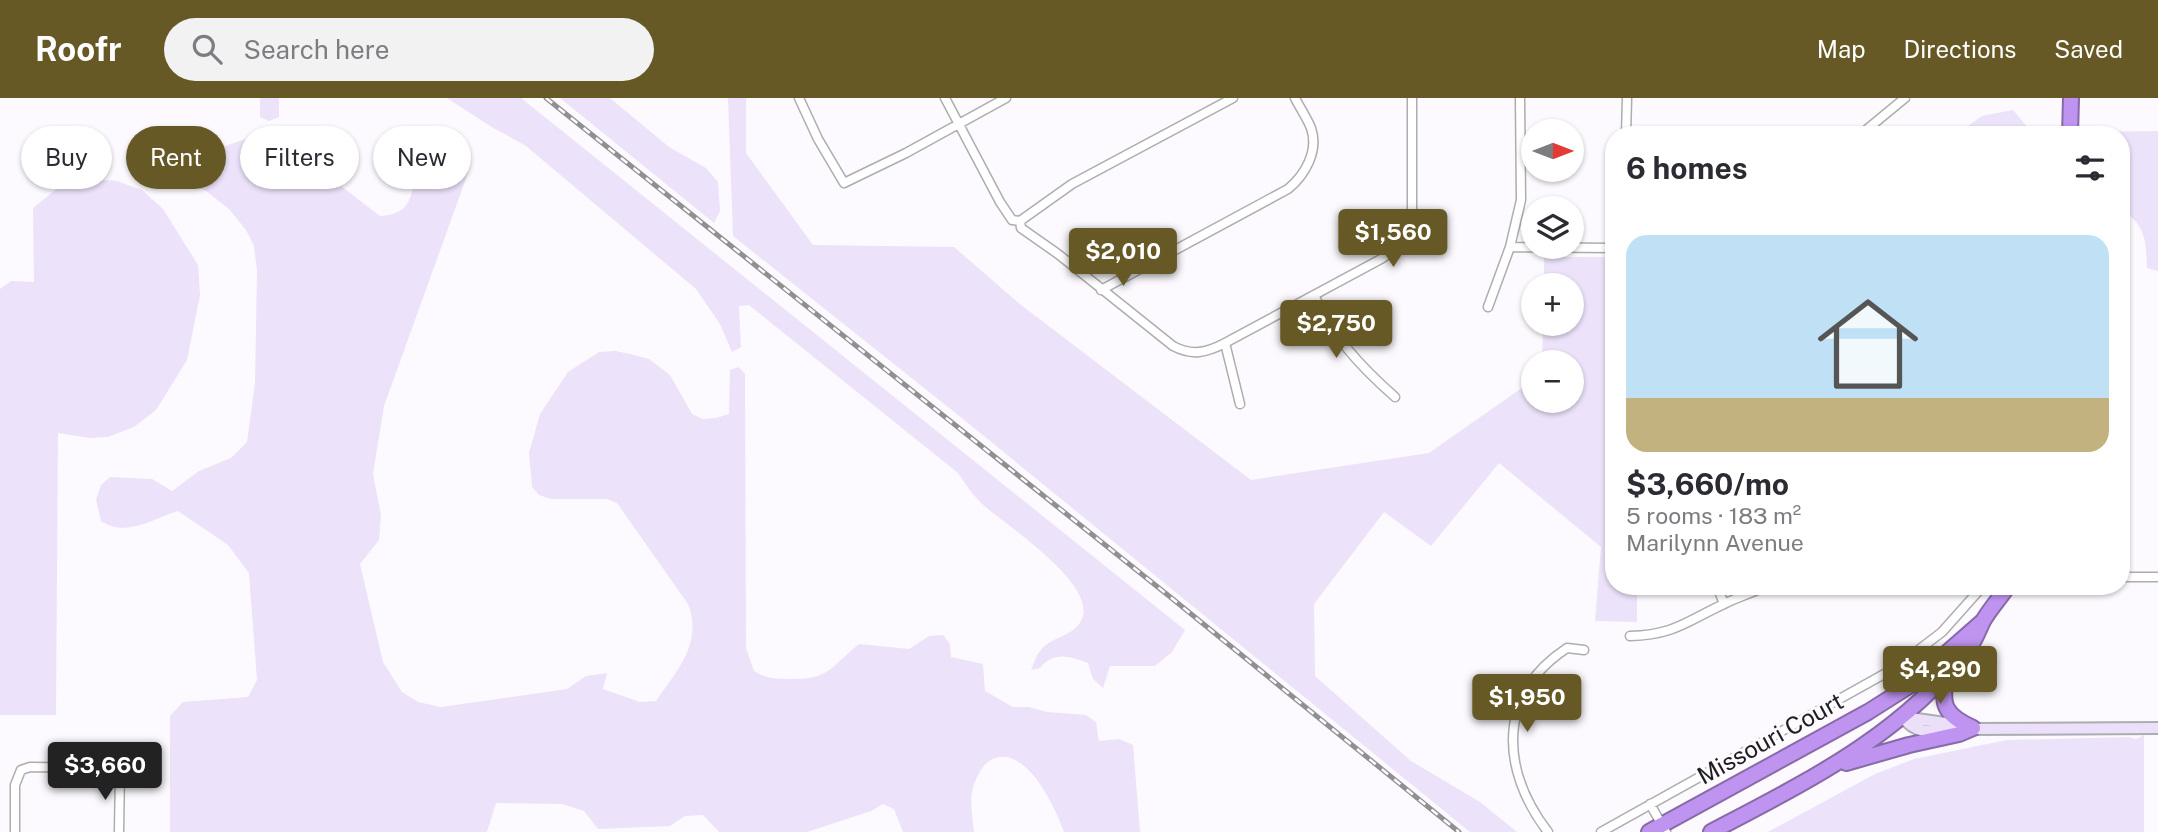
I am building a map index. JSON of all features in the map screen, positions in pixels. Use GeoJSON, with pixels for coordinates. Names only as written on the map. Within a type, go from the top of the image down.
{"type":"FeatureCollection","features":[{"type":"Feature","properties":{"kind":"highway"},"geometry":{"type":"LineString","coordinates":[[2070,126],[2071,98]]}},
{"type":"Feature","properties":{"kind":"highway"},"geometry":{"type":"LineString","coordinates":[[1712,832],[1833,767],[1903,717],[1947,674],[1973,643],[1983,621],[2002,595]]}},
{"type":"Feature","properties":{"kind":"highway"},"geometry":{"type":"LineString","coordinates":[[1659,830],[1909,686],[1983,621]]}},
{"type":"Feature","properties":{"kind":"highway"},"geometry":{"type":"LineString","coordinates":[[1947,674],[1943,692],[1947,711],[1956,720],[1973,728]]}},
{"type":"Feature","properties":{"kind":"highway"},"geometry":{"type":"LineString","coordinates":[[1903,717],[1899,708],[1909,686]]}},
{"type":"Feature","properties":{"kind":"highway"},"geometry":{"type":"LineString","coordinates":[[1851,721],[1876,715],[1903,717]]}},
{"type":"Feature","properties":{"kind":"highway"},"geometry":{"type":"LineString","coordinates":[[1833,767],[1973,728]]}},
{"type":"Feature","properties":{"kind":"main road"},"geometry":{"type":"LineString","coordinates":[[1903,717],[1909,727],[1937,732],[1973,728],[2158,728]]}},
{"type":"Feature","properties":{"kind":"street"},"geometry":{"type":"LineString","coordinates":[[799,98],[818,139],[844,183],[906,153],[1006,98]]}},
{"type":"Feature","properties":{"kind":"street"},"geometry":{"type":"LineString","coordinates":[[945,98],[1000,202],[1012,220],[1020,221],[1072,184],[1233,98]]}},
{"type":"Feature","properties":{"kind":"street"},"geometry":{"type":"LineString","coordinates":[[1101,290],[1296,183],[1307,167],[1313,138],[1295,98]]}},
{"type":"Feature","properties":{"kind":"street"},"geometry":{"type":"LineString","coordinates":[[1020,221],[1021,228],[1181,350],[1201,353],[1225,343],[1391,253],[1406,236],[1412,215],[1412,98]]}},
{"type":"Feature","properties":{"kind":"street"},"geometry":{"type":"LineString","coordinates":[[1488,307],[1510,247],[1519,212],[1523,181],[1520,98]]}},
{"type":"Feature","properties":{"kind":"street"},"geometry":{"type":"LineString","coordinates":[[1626,126],[1627,98]]}},
{"type":"Feature","properties":{"kind":"street"},"geometry":{"type":"LineString","coordinates":[[1871,126],[1905,98]]}},
{"type":"Feature","properties":{"kind":"street"},"geometry":{"type":"LineString","coordinates":[[1510,247],[1605,248]]}},
{"type":"Feature","properties":{"kind":"street"},"geometry":{"type":"LineString","coordinates":[[1314,295],[1346,350],[1395,397]]}},
{"type":"Feature","properties":{"kind":"street"},"geometry":{"type":"LineString","coordinates":[[1225,343],[1240,404]]}},
{"type":"Feature","properties":{"kind":"street"},"geometry":{"type":"LineString","coordinates":[[2130,577],[2158,577]]}},
{"type":"Feature","properties":{"kind":"street"},"geometry":{"type":"LineString","coordinates":[[1720,595],[1724,604]]}},
{"type":"Feature","properties":{"kind":"street"},"geometry":{"type":"LineString","coordinates":[[1630,636],[1670,631],[1745,595]]}},
{"type":"Feature","properties":{"kind":"street","name":"Missouri Court"},"geometry":{"type":"LineString","coordinates":[[1601,832],[1895,668],[1942,632],[1975,595]]}},
{"type":"Feature","properties":{"kind":"street"},"geometry":{"type":"LineString","coordinates":[[1548,832],[1523,791],[1516,772],[1512,751],[1516,714],[1526,690],[1545,665],[1567,648],[1584,650]]}},
{"type":"Feature","properties":{"kind":"street"},"geometry":{"type":"LineString","coordinates":[[15,832],[15,785],[21,770],[30,767],[116,768],[120,771],[119,832]]}},
{"type":"Feature","properties":{"kind":"street"},"geometry":{"type":"LineString","coordinates":[[1650,804],[1659,830]]}},
{"type":"Feature","properties":{"kind":"shaded area"},"geometry":{"type":"Polygon","coordinates":[[[260,98],[279,98],[279,117],[269,121],[260,117],[260,98]]]}},
{"type":"Feature","properties":{"kind":"shaded area"},"geometry":{"type":"Polygon","coordinates":[[[447,98],[521,98],[1185,630],[1172,652],[1155,666],[1110,666],[1103,688],[1093,679],[1088,663],[1074,658],[1056,657],[1040,668],[1031,670],[1037,655],[1045,646],[1074,629],[1082,619],[1083,605],[1076,589],[1046,555],[981,503],[958,473],[749,305],[739,306],[741,347],[732,352],[720,324],[696,289],[526,146],[447,98]]]}},
{"type":"Feature","properties":{"kind":"shaded area"},"geometry":{"type":"Polygon","coordinates":[[[560,98],[610,98],[669,147],[706,168],[718,182],[720,211],[714,223],[560,98]]]}},
{"type":"Feature","properties":{"kind":"shaded area"},"geometry":{"type":"Polygon","coordinates":[[[728,98],[746,98],[746,153],[813,245],[954,247],[1021,305],[1251,480],[1429,453],[1521,388],[1521,413],[1584,413],[1584,350],[1542,350],[1543,336],[1584,336],[1584,273],[1544,273],[1544,259],[1605,257],[1605,595],[1637,595],[1637,622],[1595,621],[1601,547],[1499,463],[1431,546],[1384,512],[1314,604],[1315,676],[1411,761],[1480,802],[1517,832],[1470,832],[963,419],[733,236],[728,98]]]}},
{"type":"Feature","properties":{"kind":"shaded area"},"geometry":{"type":"Polygon","coordinates":[[[2013,110],[2026,126],[1968,126],[1982,116],[2013,110]]]}},
{"type":"Feature","properties":{"kind":"shaded area"},"geometry":{"type":"Polygon","coordinates":[[[2130,131],[2158,131],[2158,271],[2147,268],[2143,234],[2130,216],[2130,131]]]}},
{"type":"Feature","properties":{"kind":"shaded area"},"geometry":{"type":"Polygon","coordinates":[[[240,141],[240,189],[345,189],[380,216],[401,210],[407,205],[413,189],[462,189],[384,406],[373,474],[381,515],[379,540],[360,564],[383,662],[402,692],[418,702],[441,707],[567,689],[586,676],[607,673],[603,689],[640,702],[656,701],[686,656],[690,644],[692,618],[688,604],[617,503],[607,499],[551,499],[539,495],[532,487],[529,453],[540,414],[568,372],[599,352],[615,351],[649,359],[670,375],[692,414],[703,419],[729,414],[730,370],[739,367],[745,374],[746,648],[754,671],[773,678],[812,677],[827,671],[859,644],[909,649],[929,636],[943,635],[950,644],[951,657],[983,664],[985,691],[1013,707],[1086,715],[1096,722],[1099,741],[1119,739],[1133,745],[1140,832],[1064,832],[1047,795],[1029,770],[1007,757],[991,760],[976,779],[971,799],[974,832],[903,832],[894,809],[883,804],[871,811],[807,832],[719,832],[703,815],[685,816],[670,826],[598,829],[584,811],[562,804],[496,803],[487,832],[170,832],[170,716],[183,702],[248,697],[257,680],[249,573],[228,545],[178,511],[139,525],[120,528],[101,521],[96,500],[101,485],[110,477],[152,479],[172,491],[199,471],[231,458],[247,442],[255,383],[257,271],[254,246],[246,230],[229,209],[201,189],[226,189],[226,146],[240,141]]]}},
{"type":"Feature","properties":{"kind":"shaded area"},"geometry":{"type":"Polygon","coordinates":[[[112,181],[126,184],[126,189],[142,190],[163,209],[198,265],[200,295],[187,360],[156,410],[134,427],[108,437],[90,438],[58,433],[56,715],[0,715],[0,289],[11,281],[34,282],[33,208],[57,189],[112,189],[112,181]]]}},
{"type":"Feature","properties":{"kind":"shaded area"},"geometry":{"type":"Polygon","coordinates":[[[2144,735],[2144,832],[1768,832],[1875,774],[1914,759],[2007,740],[2136,739],[2144,735]]]}},
{"type":"Feature","properties":{"kind":"railway"},"geometry":{"type":"LineString","coordinates":[[546,98],[1169,596],[1459,832]]}}]}
